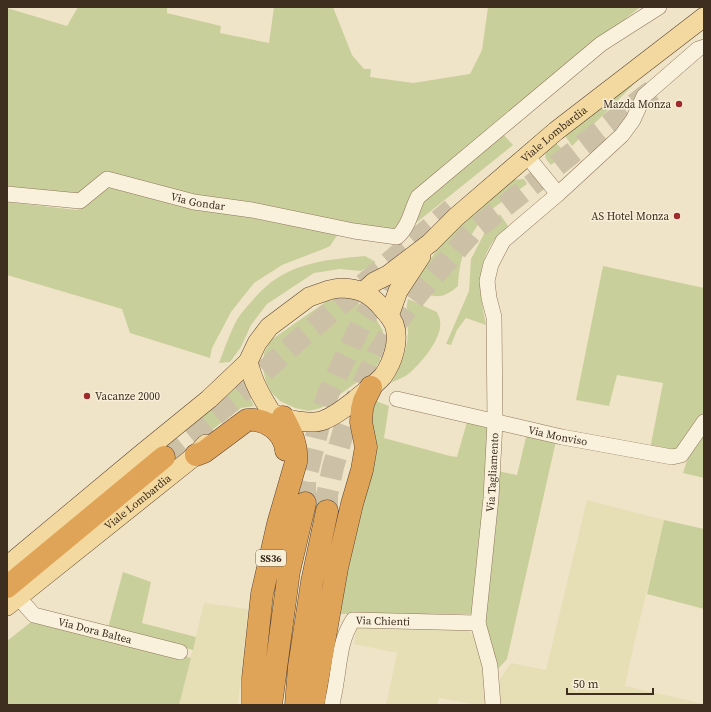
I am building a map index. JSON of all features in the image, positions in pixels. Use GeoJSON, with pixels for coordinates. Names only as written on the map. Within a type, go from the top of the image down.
{"type":"FeatureCollection","features":[{"type":"Feature","properties":{"kind":"highway"},"geometry":{"type":"LineString","coordinates":[[313,705],[337,568],[352,504],[362,470],[366,447],[361,422],[362,409],[364,400],[372,387]]}},
{"type":"Feature","properties":{"kind":"highway","name":"SS36"},"geometry":{"type":"LineString","coordinates":[[252,705],[253,678],[262,594],[278,524],[296,462],[297,452],[294,440],[277,414]]}},
{"type":"Feature","properties":{"kind":"highway"},"geometry":{"type":"LineString","coordinates":[[196,455],[204,452],[247,420],[256,419],[263,422],[277,431],[283,439],[286,448],[286,458],[265,533],[262,594]]}},
{"type":"Feature","properties":{"kind":"highway"},"geometry":{"type":"LineString","coordinates":[[11,596],[164,457]]}},
{"type":"Feature","properties":{"kind":"highway","name":"SS36"},"geometry":{"type":"LineString","coordinates":[[271,705],[289,571],[305,503]]}},
{"type":"Feature","properties":{"kind":"highway"},"geometry":{"type":"LineString","coordinates":[[296,705],[299,667],[312,582],[327,511]]}},
{"type":"Feature","properties":{"kind":"main road","name":"Viale Lombardia"},"geometry":{"type":"LineString","coordinates":[[364,291],[374,282],[388,275],[430,243],[456,217],[556,131],[704,17]]}},
{"type":"Feature","properties":{"kind":"main road","name":"Viale Lombardia"},"geometry":{"type":"LineString","coordinates":[[389,316],[398,291],[430,243]]}},
{"type":"Feature","properties":{"kind":"main road"},"geometry":{"type":"LineString","coordinates":[[7,566],[210,399],[248,362],[257,343],[269,327],[309,297],[339,288],[352,288],[364,291],[378,302],[389,316],[396,332],[394,353],[382,376],[372,387],[325,420],[312,423],[299,422],[277,414],[255,385],[248,362]]}},
{"type":"Feature","properties":{"kind":"main road","name":"Viale Lombardia"},"geometry":{"type":"LineString","coordinates":[[11,596],[196,455],[223,426],[240,415],[258,410],[277,414]]}},
{"type":"Feature","properties":{"kind":"street","name":"Via Gondar"},"geometry":{"type":"LineString","coordinates":[[7,194],[80,201],[107,179],[194,202],[252,210],[331,226],[397,237],[404,232],[418,198],[602,44],[659,7]]}},
{"type":"Feature","properties":{"kind":"street"},"geometry":{"type":"LineString","coordinates":[[527,156],[558,194],[622,134],[633,120],[644,96],[698,49],[704,47]]}},
{"type":"Feature","properties":{"kind":"street","name":"Via Tagliamento"},"geometry":{"type":"LineString","coordinates":[[493,705],[490,666],[478,623],[491,498],[496,422],[494,317],[489,298],[487,281],[491,264],[503,241],[558,194]]}},
{"type":"Feature","properties":{"kind":"street","name":"Via Monviso"},"geometry":{"type":"LineString","coordinates":[[397,399],[562,437],[672,457],[681,455],[704,422]]}},
{"type":"Feature","properties":{"kind":"street","name":"Via Dora Baltea"},"geometry":{"type":"LineString","coordinates":[[11,596],[34,615],[180,652]]}},
{"type":"Feature","properties":{"kind":"street","name":"Via Chienti"},"geometry":{"type":"LineString","coordinates":[[332,705],[339,660],[345,634],[354,620],[478,623]]}},
{"type":"Feature","properties":{"kind":"shaded area"},"geometry":{"type":"Polygon","coordinates":[[[587,500],[664,520],[625,686],[704,705],[499,705],[500,679],[511,663],[546,670],[587,500]]]}},
{"type":"Feature","properties":{"kind":"shaded area"},"geometry":{"type":"Polygon","coordinates":[[[204,603],[248,609],[238,705],[179,705],[204,603]]]}},
{"type":"Feature","properties":{"kind":"shaded area"},"geometry":{"type":"Polygon","coordinates":[[[357,625],[467,630],[476,637],[484,661],[487,705],[439,698],[437,705],[386,705],[397,653],[354,644],[357,625]]]}},
{"type":"Feature","properties":{"kind":"green space"},"geometry":{"type":"Polygon","coordinates":[[[78,7],[167,7],[167,13],[221,26],[220,33],[269,43],[274,7],[333,7],[352,55],[364,69],[371,69],[370,77],[413,83],[470,74],[482,50],[488,7],[640,7],[541,87],[413,195],[397,235],[195,197],[119,178],[80,194],[7,186],[7,8],[67,26],[78,7]]]}},
{"type":"Feature","properties":{"kind":"green space"},"geometry":{"type":"Polygon","coordinates":[[[633,79],[635,83],[572,146],[564,134],[633,79]]]}},
{"type":"Feature","properties":{"kind":"green space"},"geometry":{"type":"Polygon","coordinates":[[[502,133],[513,145],[411,227],[425,200],[502,133]]]}},
{"type":"Feature","properties":{"kind":"green space"},"geometry":{"type":"Polygon","coordinates":[[[555,142],[566,153],[551,165],[545,155],[547,150],[555,142]]]}},
{"type":"Feature","properties":{"kind":"green space"},"geometry":{"type":"Polygon","coordinates":[[[524,179],[527,184],[489,212],[473,232],[462,257],[458,286],[446,294],[435,296],[425,293],[412,286],[445,238],[510,180],[524,179]]]}},
{"type":"Feature","properties":{"kind":"green space"},"geometry":{"type":"Polygon","coordinates":[[[107,186],[187,206],[338,234],[330,246],[282,265],[254,283],[231,312],[212,348],[210,358],[130,333],[122,309],[7,275],[7,202],[77,210],[107,186]]]}},
{"type":"Feature","properties":{"kind":"green space"},"geometry":{"type":"Polygon","coordinates":[[[500,214],[508,226],[492,243],[483,263],[481,273],[481,293],[486,325],[466,318],[457,330],[451,345],[446,344],[469,291],[471,259],[487,228],[500,214]]]}},
{"type":"Feature","properties":{"kind":"green space"},"geometry":{"type":"Polygon","coordinates":[[[365,256],[376,262],[361,271],[340,269],[314,273],[267,304],[251,325],[241,347],[230,362],[219,363],[238,318],[246,307],[276,279],[303,266],[317,262],[365,256]]]}},
{"type":"Feature","properties":{"kind":"green space"},"geometry":{"type":"Polygon","coordinates":[[[603,266],[704,288],[704,416],[678,451],[650,449],[663,383],[617,375],[609,406],[576,400],[603,266]]]}},
{"type":"Feature","properties":{"kind":"green space"},"geometry":{"type":"Polygon","coordinates":[[[341,299],[358,303],[365,307],[375,317],[383,331],[383,344],[380,361],[374,370],[321,408],[309,411],[295,408],[280,401],[271,392],[266,382],[263,369],[264,353],[271,340],[327,301],[341,299]]]}},
{"type":"Feature","properties":{"kind":"green space"},"geometry":{"type":"Polygon","coordinates":[[[408,299],[437,312],[440,320],[440,328],[430,351],[418,365],[404,377],[391,383],[405,353],[408,333],[408,299]]]}},
{"type":"Feature","properties":{"kind":"green space"},"geometry":{"type":"Polygon","coordinates":[[[242,381],[254,406],[241,408],[201,438],[191,426],[242,381]]]}},
{"type":"Feature","properties":{"kind":"green space"},"geometry":{"type":"Polygon","coordinates":[[[376,401],[389,406],[384,438],[450,456],[457,457],[467,422],[489,428],[490,431],[472,614],[336,614],[376,455],[375,436],[369,419],[376,401]]]}},
{"type":"Feature","properties":{"kind":"green space"},"geometry":{"type":"Polygon","coordinates":[[[704,429],[704,478],[683,473],[690,451],[704,429]]]}},
{"type":"Feature","properties":{"kind":"green space"},"geometry":{"type":"Polygon","coordinates":[[[527,433],[556,441],[507,659],[499,668],[494,670],[483,626],[497,471],[517,475],[527,433]]]}},
{"type":"Feature","properties":{"kind":"green space"},"geometry":{"type":"Polygon","coordinates":[[[664,520],[704,529],[704,609],[647,594],[664,520]]]}},
{"type":"Feature","properties":{"kind":"green space"},"geometry":{"type":"Polygon","coordinates":[[[123,572],[151,582],[142,623],[196,637],[193,650],[108,628],[123,572]]]}},
{"type":"Feature","properties":{"kind":"green space"},"geometry":{"type":"Polygon","coordinates":[[[36,618],[191,658],[179,705],[7,705],[7,641],[36,618]]]}},
{"type":"Feature","properties":{"kind":"tunnel"},"geometry":{"type":"LineString","coordinates":[[327,511],[327,495],[333,467],[353,405],[377,355],[398,321],[417,295],[473,231],[654,89]]}},
{"type":"Feature","properties":{"kind":"tunnel"},"geometry":{"type":"LineString","coordinates":[[164,457],[232,401],[296,342],[452,209]]}},
{"type":"Feature","properties":{"kind":"tunnel"},"geometry":{"type":"LineString","coordinates":[[305,503],[305,482],[328,394],[364,318],[384,288],[404,263]]}},
{"type":"Feature","properties":{"kind":"place","name":"Mazda Monza"},"geometry":{"type":"Point","coordinates":[679,104]}},
{"type":"Feature","properties":{"kind":"place","name":"AS Hotel Monza"},"geometry":{"type":"Point","coordinates":[677,216]}},
{"type":"Feature","properties":{"kind":"place","name":"Vacanze 2000"},"geometry":{"type":"Point","coordinates":[87,396]}}]}
